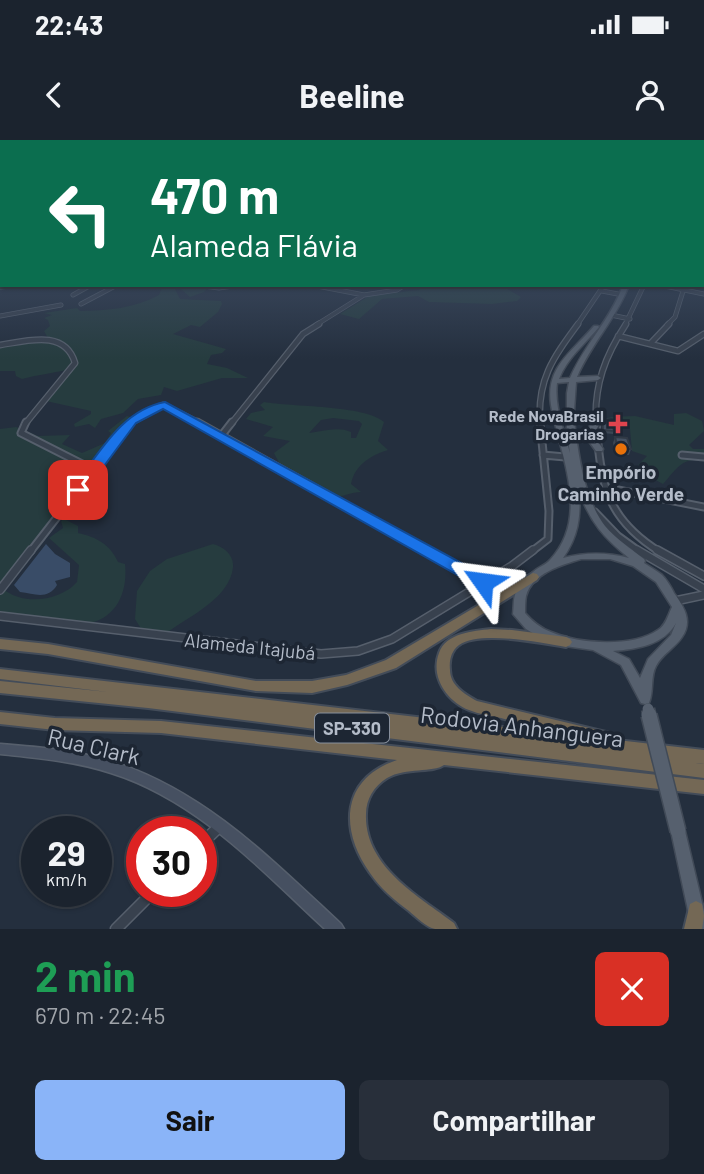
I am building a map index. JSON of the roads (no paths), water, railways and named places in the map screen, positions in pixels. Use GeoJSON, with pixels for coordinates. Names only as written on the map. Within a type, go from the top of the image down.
{"type":"FeatureCollection","features":[{"type":"Feature","properties":{"kind":"highway"},"geometry":{"type":"LineString","coordinates":[[0,644],[48,649],[256,686],[312,687],[347,680],[391,664],[533,577]]}},
{"type":"Feature","properties":{"kind":"highway"},"geometry":{"type":"LineString","coordinates":[[566,642],[488,633],[469,635],[455,642],[447,650],[442,662],[443,674],[456,694],[474,706],[682,754]]}},
{"type":"Feature","properties":{"kind":"highway","name":"Rodovia Anhanguera"},"geometry":{"type":"LineString","coordinates":[[0,674],[704,757]]}},
{"type":"Feature","properties":{"kind":"highway","name":"Rodovia Anhanguera"},"geometry":{"type":"LineString","coordinates":[[0,687],[148,702],[704,771]]}},
{"type":"Feature","properties":{"kind":"highway"},"geometry":{"type":"LineString","coordinates":[[0,718],[55,724],[161,727],[704,787]]}},
{"type":"Feature","properties":{"kind":"highway"},"geometry":{"type":"LineString","coordinates":[[448,929],[405,897],[377,869],[362,845],[358,832],[358,803],[369,782],[393,767],[409,763],[480,762]]}},
{"type":"Feature","properties":{"kind":"highway"},"geometry":{"type":"LineString","coordinates":[[693,929],[696,910]]}},
{"type":"Feature","properties":{"kind":"main road"},"geometry":{"type":"LineString","coordinates":[[551,565],[565,550],[576,526],[576,496],[554,402],[555,379],[563,362],[589,335],[620,287]]}},
{"type":"Feature","properties":{"kind":"main road"},"geometry":{"type":"LineString","coordinates":[[625,287],[611,315],[587,349],[570,395],[578,464],[589,507],[598,523],[615,542],[659,575],[676,604],[682,621],[680,630],[650,665],[647,704]]}},
{"type":"Feature","properties":{"kind":"main road"},"geometry":{"type":"LineString","coordinates":[[555,379],[575,376],[585,380],[596,390]]}},
{"type":"Feature","properties":{"kind":"main road"},"geometry":{"type":"LineString","coordinates":[[585,380],[598,378]]}},
{"type":"Feature","properties":{"kind":"main road"},"geometry":{"type":"LineString","coordinates":[[558,423],[576,435],[594,441],[599,449]]}},
{"type":"Feature","properties":{"kind":"main road"},"geometry":{"type":"LineString","coordinates":[[576,435],[591,431],[595,425]]}},
{"type":"Feature","properties":{"kind":"main road"},"geometry":{"type":"LineString","coordinates":[[659,575],[628,560],[605,554],[569,557],[533,577],[521,594],[519,614],[529,627],[538,633],[566,642],[637,645],[651,640],[671,624],[676,604]]}},
{"type":"Feature","properties":{"kind":"main road"},"geometry":{"type":"LineString","coordinates":[[591,645],[625,662],[647,704],[700,929]]}},
{"type":"Feature","properties":{"kind":"street"},"geometry":{"type":"LineString","coordinates":[[73,295],[87,287]]}},
{"type":"Feature","properties":{"kind":"street"},"geometry":{"type":"LineString","coordinates":[[81,304],[113,287]]}},
{"type":"Feature","properties":{"kind":"street"},"geometry":{"type":"LineString","coordinates":[[322,287],[364,295],[402,287]]}},
{"type":"Feature","properties":{"kind":"street"},"geometry":{"type":"LineString","coordinates":[[565,457],[543,455],[540,404],[545,375],[558,351],[603,287]]}},
{"type":"Feature","properties":{"kind":"street"},"geometry":{"type":"LineString","coordinates":[[644,287],[641,300],[610,348],[598,378],[595,425],[607,491],[614,512],[631,531],[704,576]]}},
{"type":"Feature","properties":{"kind":"street"},"geometry":{"type":"LineString","coordinates":[[651,343],[674,317],[684,288],[704,294]]}},
{"type":"Feature","properties":{"kind":"street"},"geometry":{"type":"LineString","coordinates":[[602,291],[618,293]]}},
{"type":"Feature","properties":{"kind":"street"},"geometry":{"type":"LineString","coordinates":[[222,435],[298,339],[364,295]]}},
{"type":"Feature","properties":{"kind":"street"},"geometry":{"type":"LineString","coordinates":[[0,316],[61,305]]}},
{"type":"Feature","properties":{"kind":"street"},"geometry":{"type":"LineString","coordinates":[[611,315],[630,319]]}},
{"type":"Feature","properties":{"kind":"street"},"geometry":{"type":"LineString","coordinates":[[618,335],[682,350],[704,334]]}},
{"type":"Feature","properties":{"kind":"street"},"geometry":{"type":"LineString","coordinates":[[0,345],[52,339],[69,348],[75,363],[22,428],[21,433],[94,470]]}},
{"type":"Feature","properties":{"kind":"street"},"geometry":{"type":"LineString","coordinates":[[545,375],[555,379]]}},
{"type":"Feature","properties":{"kind":"street"},"geometry":{"type":"LineString","coordinates":[[0,590],[131,421],[158,406],[167,406],[222,435],[483,582]]}},
{"type":"Feature","properties":{"kind":"street","name":"Alameda Itajubá"},"geometry":{"type":"LineString","coordinates":[[0,616],[321,654],[358,651],[391,639],[544,544],[548,539],[550,520],[543,455]]}},
{"type":"Feature","properties":{"kind":"street"},"geometry":{"type":"LineString","coordinates":[[682,455],[704,457]]}},
{"type":"Feature","properties":{"kind":"street"},"geometry":{"type":"LineString","coordinates":[[605,481],[629,491],[704,507]]}},
{"type":"Feature","properties":{"kind":"street"},"geometry":{"type":"LineString","coordinates":[[607,491],[629,491]]}},
{"type":"Feature","properties":{"kind":"street"},"geometry":{"type":"LineString","coordinates":[[589,507],[609,529],[630,546],[704,589]]}},
{"type":"Feature","properties":{"kind":"street"},"geometry":{"type":"LineString","coordinates":[[676,604],[704,595]]}},
{"type":"Feature","properties":{"kind":"street","name":"Rua Clark"},"geometry":{"type":"LineString","coordinates":[[0,749],[111,766],[161,787],[220,826],[335,929]]}},
{"type":"Feature","properties":{"kind":"street"},"geometry":{"type":"LineString","coordinates":[[217,829],[220,826]]}},
{"type":"Feature","properties":{"kind":"street"},"geometry":{"type":"LineString","coordinates":[[116,929],[138,907]]}},
{"type":"Feature","properties":{"kind":"water"},"geometry":{"type":"Polygon","coordinates":[[[46,544],[55,554],[70,563],[70,577],[55,581],[57,585],[50,593],[36,595],[20,592],[14,585],[46,544]]]}},
{"type":"Feature","properties":{"kind":"place","name":"Rede NovaBrasil Drogarias"},"geometry":{"type":"Point","coordinates":[618,424]}},
{"type":"Feature","properties":{"kind":"place","name":"Empório Caminho Verde"},"geometry":{"type":"Point","coordinates":[621,449]}}]}
